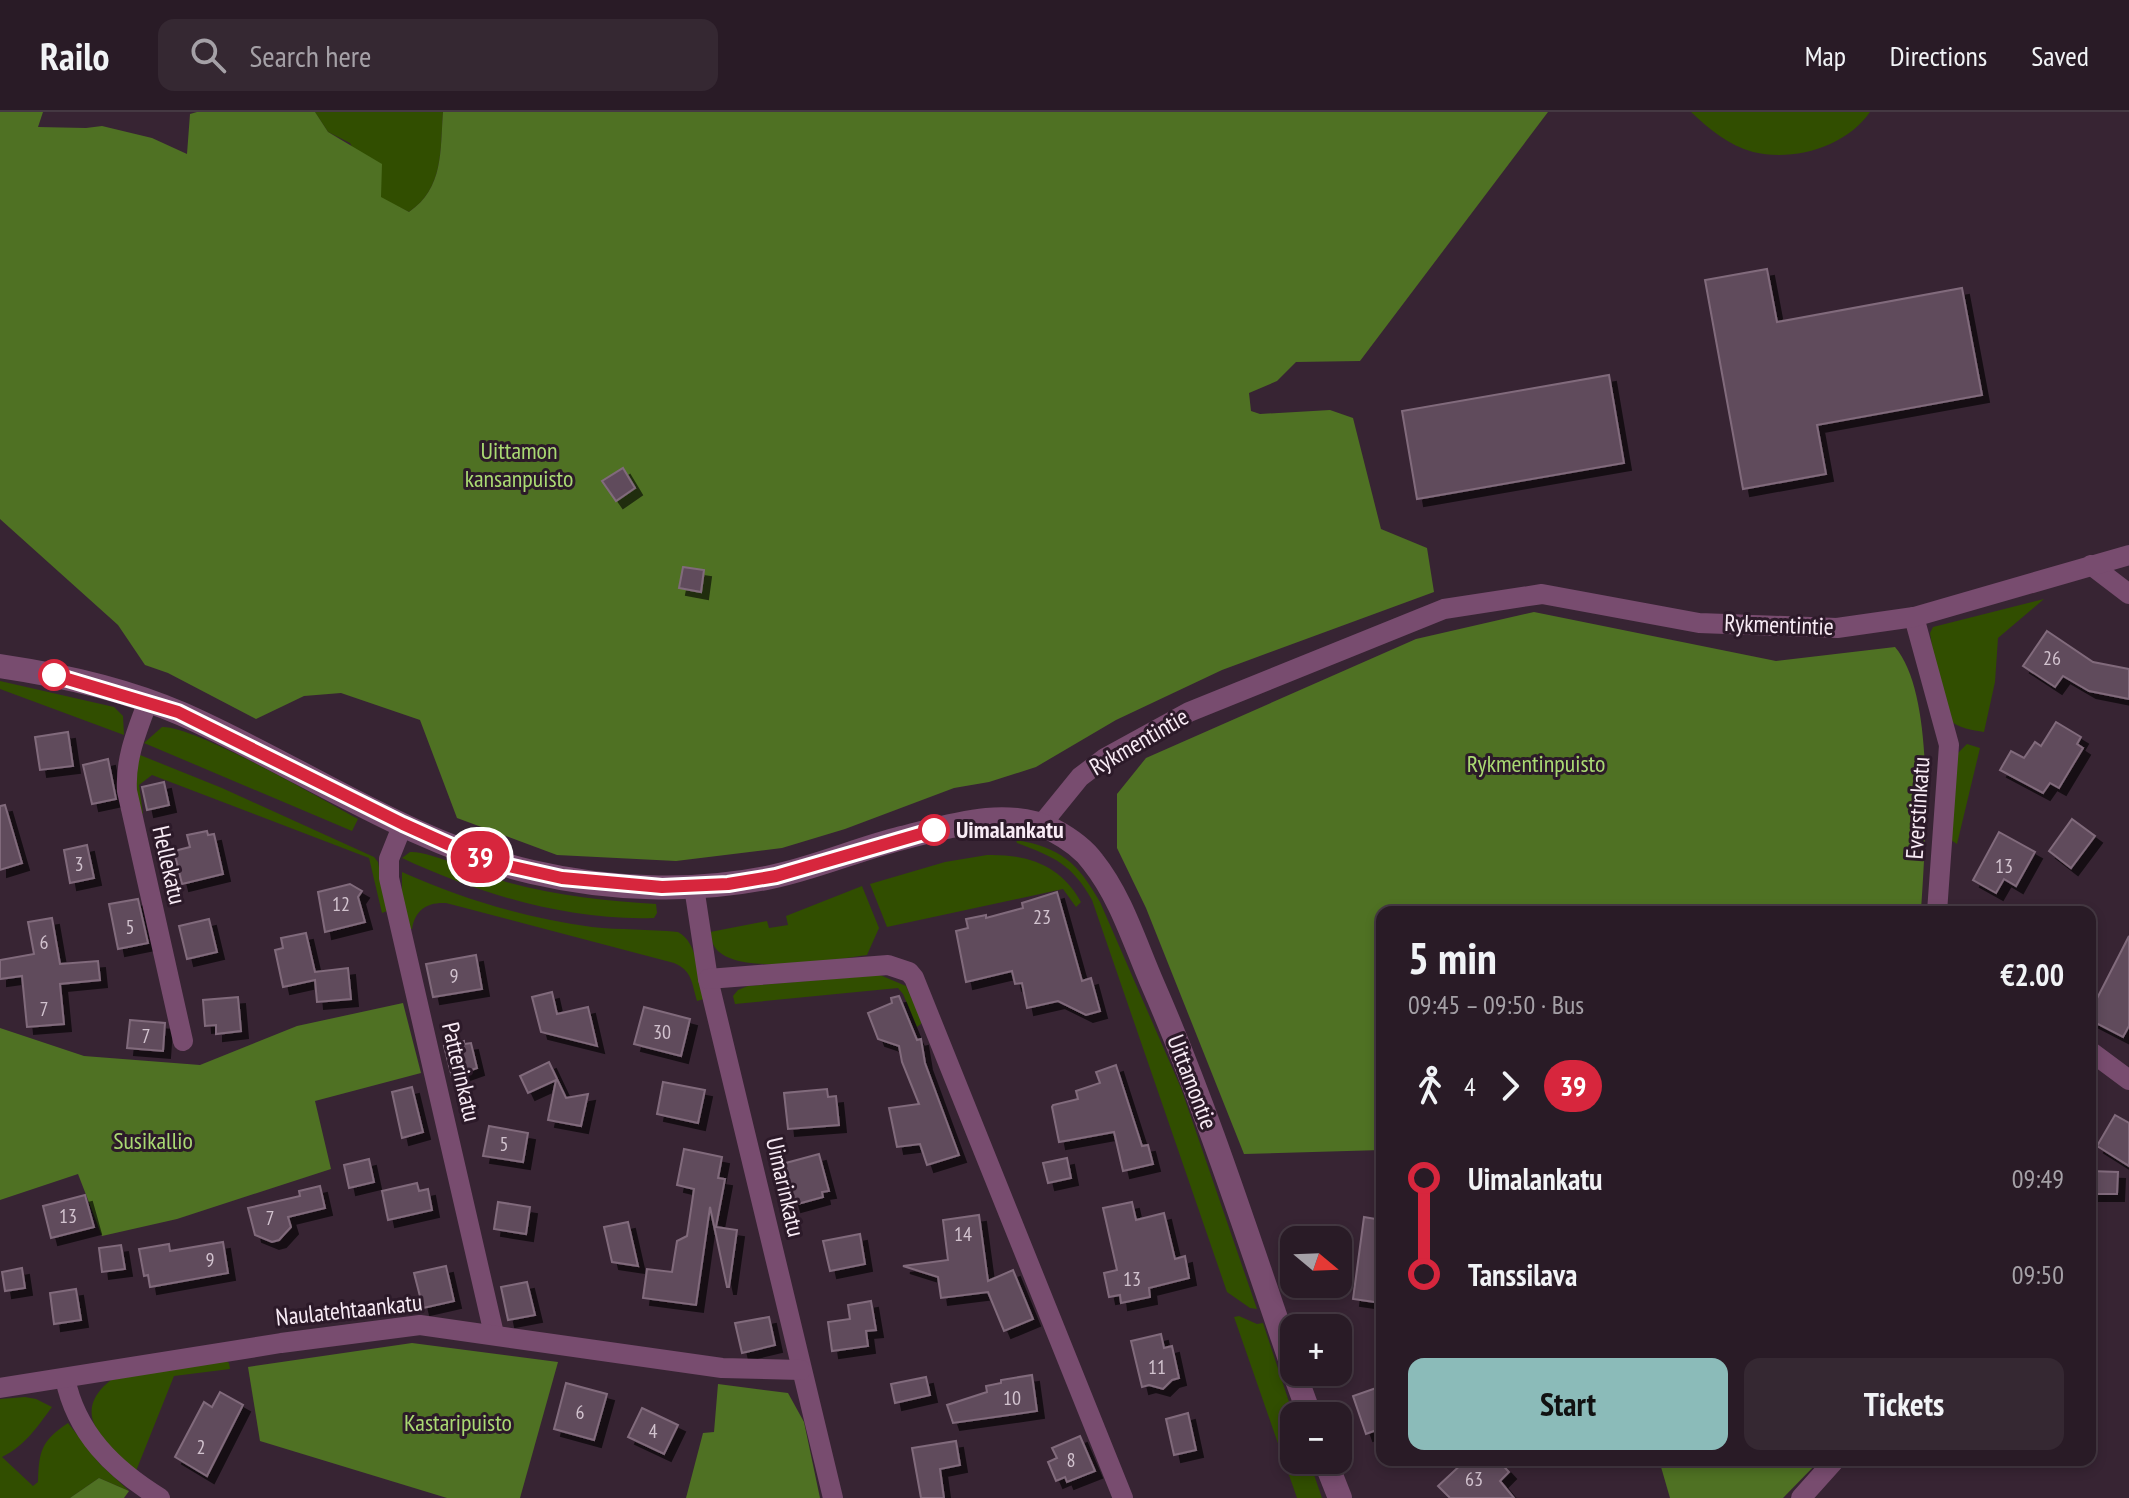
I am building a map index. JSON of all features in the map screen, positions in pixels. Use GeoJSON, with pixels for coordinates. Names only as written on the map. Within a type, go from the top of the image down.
{"type":"FeatureCollection","features":[{"type":"Feature","properties":{"kind":"street","name":"Rykmentintie"},"geometry":{"type":"LineString","coordinates":[[1041,825],[1080,777],[1105,758],[1189,712],[1444,609],[1542,594],[1699,623],[1837,628],[1914,617],[2129,555]]}},
{"type":"Feature","properties":{"kind":"street"},"geometry":{"type":"LineString","coordinates":[[2091,565],[2129,594]]}},
{"type":"Feature","properties":{"kind":"street","name":"Everstinkatu"},"geometry":{"type":"LineString","coordinates":[[1914,617],[1949,745],[1937,906]]}},
{"type":"Feature","properties":{"kind":"street"},"geometry":{"type":"LineString","coordinates":[[0,666],[54,675],[148,701],[219,731],[403,824],[477,856],[535,873],[618,884],[694,887],[776,876],[957,825],[1007,820],[1041,825]]}},
{"type":"Feature","properties":{"kind":"street","name":"Hellekatu"},"geometry":{"type":"LineString","coordinates":[[148,701],[131,747],[126,775],[127,791],[183,1041]]}},
{"type":"Feature","properties":{"kind":"street","name":"Patterinkatu"},"geometry":{"type":"LineString","coordinates":[[403,824],[391,851],[389,878],[494,1334]]}},
{"type":"Feature","properties":{"kind":"street","name":"Uittamontie"},"geometry":{"type":"LineString","coordinates":[[1041,825],[1086,853],[1101,872],[1120,907],[1206,1114],[1280,1330]]}},
{"type":"Feature","properties":{"kind":"street","name":"Uimarinkatu"},"geometry":{"type":"LineString","coordinates":[[694,887],[708,979],[833,1498]]}},
{"type":"Feature","properties":{"kind":"street"},"geometry":{"type":"LineString","coordinates":[[708,979],[888,965],[909,972],[914,978],[1123,1498]]}},
{"type":"Feature","properties":{"kind":"street"},"geometry":{"type":"LineString","coordinates":[[2096,1055],[2129,1080]]}},
{"type":"Feature","properties":{"kind":"street","name":"Naulatehtaankatu"},"geometry":{"type":"LineString","coordinates":[[0,1388],[420,1325],[722,1368],[801,1370]]}},
{"type":"Feature","properties":{"kind":"street"},"geometry":{"type":"LineString","coordinates":[[65,1378],[81,1425],[96,1447],[139,1485],[160,1498]]}},
{"type":"Feature","properties":{"kind":"street"},"geometry":{"type":"LineString","coordinates":[[1802,1497],[1830,1466]]}},
{"type":"Feature","properties":{"kind":"street"},"geometry":{"type":"LineString","coordinates":[[1331,1474],[1340,1498]]}},
{"type":"Feature","properties":{"kind":"green space","name":"Uittamon kansanpuisto"},"geometry":{"type":"Polygon","coordinates":[[[0,112],[43,112],[38,127],[102,126],[152,138],[187,154],[190,114],[315,112],[328,132],[382,164],[381,197],[409,212],[429,192],[434,180],[440,154],[443,112],[1548,112],[1360,361],[1296,362],[1277,381],[1249,393],[1251,411],[1260,414],[1330,410],[1353,418],[1381,529],[1427,548],[1434,592],[1222,670],[1116,720],[1036,767],[989,782],[954,788],[845,829],[782,848],[676,861],[557,855],[457,818],[420,720],[341,693],[304,696],[256,719],[168,673],[145,665],[118,625],[0,519],[0,112]]]}},
{"type":"Feature","properties":{"kind":"green space"},"geometry":{"type":"Polygon","coordinates":[[[315,112],[443,112],[438,168],[429,192],[409,212],[380,198],[350,143],[328,132],[315,112]]]}},
{"type":"Feature","properties":{"kind":"green space"},"geometry":{"type":"Polygon","coordinates":[[[1691,112],[1870,112],[1860,124],[1833,143],[1801,153],[1769,155],[1727,141],[1691,112]]]}},
{"type":"Feature","properties":{"kind":"green space"},"geometry":{"type":"Polygon","coordinates":[[[2044,599],[1998,638],[1995,682],[1984,732],[1956,725],[1945,713],[1939,691],[1930,633],[1933,627],[2044,599]]]}},
{"type":"Feature","properties":{"kind":"green space","name":"Rykmentinpuisto"},"geometry":{"type":"Polygon","coordinates":[[[1534,612],[1776,661],[1895,647],[1908,670],[1923,736],[1926,813],[1921,906],[1376,906],[1376,1150],[1244,1154],[1146,908],[1117,848],[1117,794],[1146,758],[1416,639],[1534,612]]]}},
{"type":"Feature","properties":{"kind":"green space"},"geometry":{"type":"Polygon","coordinates":[[[0,681],[114,707],[123,716],[124,735],[0,689],[0,681]]]}},
{"type":"Feature","properties":{"kind":"green space"},"geometry":{"type":"Polygon","coordinates":[[[162,727],[229,750],[317,796],[358,819],[352,831],[144,743],[162,727]]]}},
{"type":"Feature","properties":{"kind":"green space"},"geometry":{"type":"Polygon","coordinates":[[[1967,744],[1980,748],[1957,844],[1948,838],[1958,753],[1967,744]]]}},
{"type":"Feature","properties":{"kind":"green space"},"geometry":{"type":"Polygon","coordinates":[[[140,755],[222,788],[374,857],[378,862],[387,911],[382,913],[369,858],[152,775],[139,785],[143,814],[139,810],[134,775],[140,755]]]}},
{"type":"Feature","properties":{"kind":"green space"},"geometry":{"type":"Polygon","coordinates":[[[1016,840],[1045,847],[1066,859],[1084,877],[1100,902],[1181,1088],[1257,1309],[1250,1308],[1227,1292],[1092,900],[1077,878],[1061,863],[1016,840]]]}},
{"type":"Feature","properties":{"kind":"green space"},"geometry":{"type":"Polygon","coordinates":[[[410,852],[430,855],[510,883],[546,891],[656,904],[657,913],[654,918],[622,918],[525,903],[462,883],[402,858],[410,852]]]}},
{"type":"Feature","properties":{"kind":"green space"},"geometry":{"type":"Polygon","coordinates":[[[987,855],[1016,857],[1042,864],[1064,879],[1081,902],[1076,907],[1063,889],[887,927],[870,884],[945,862],[987,855]]]}},
{"type":"Feature","properties":{"kind":"green space"},"geometry":{"type":"Polygon","coordinates":[[[402,872],[448,891],[519,913],[592,927],[678,932],[694,952],[704,999],[697,1001],[688,974],[674,963],[446,903],[423,908],[410,929],[402,893],[402,872]]]}},
{"type":"Feature","properties":{"kind":"green space"},"geometry":{"type":"Polygon","coordinates":[[[862,886],[879,928],[867,955],[809,963],[761,964],[723,955],[712,942],[710,932],[767,921],[769,928],[788,925],[786,916],[862,886]]]}},
{"type":"Feature","properties":{"kind":"green space"},"geometry":{"type":"Polygon","coordinates":[[[880,975],[906,986],[921,1024],[917,1027],[898,988],[735,1004],[733,996],[748,986],[880,975]]]}},
{"type":"Feature","properties":{"kind":"green space","name":"Susikallio"},"geometry":{"type":"Polygon","coordinates":[[[403,1003],[421,1073],[315,1101],[331,1169],[177,1219],[102,1236],[78,1174],[0,1200],[0,1028],[84,1056],[200,1065],[297,1026],[403,1003]]]}},
{"type":"Feature","properties":{"kind":"green space"},"geometry":{"type":"Polygon","coordinates":[[[1234,1317],[1263,1323],[1280,1375],[1280,1386],[1284,1386],[1289,1402],[1280,1402],[1280,1449],[1234,1317]]]}},
{"type":"Feature","properties":{"kind":"green space","name":"Kastaripuisto"},"geometry":{"type":"Polygon","coordinates":[[[412,1343],[558,1362],[520,1498],[447,1498],[260,1441],[248,1367],[412,1343]]]}},
{"type":"Feature","properties":{"kind":"green space"},"geometry":{"type":"Polygon","coordinates":[[[225,1360],[230,1369],[174,1376],[136,1471],[96,1429],[92,1405],[98,1393],[111,1380],[225,1360]]]}},
{"type":"Feature","properties":{"kind":"green space"},"geometry":{"type":"Polygon","coordinates":[[[718,1384],[788,1393],[804,1422],[820,1498],[686,1498],[703,1433],[714,1432],[718,1384]]]}},
{"type":"Feature","properties":{"kind":"green space"},"geometry":{"type":"Polygon","coordinates":[[[25,1397],[52,1407],[24,1442],[2,1457],[33,1486],[38,1482],[43,1448],[52,1435],[68,1423],[100,1464],[129,1491],[99,1478],[70,1498],[0,1498],[0,1399],[25,1397]]]}},
{"type":"Feature","properties":{"kind":"green space"},"geometry":{"type":"Polygon","coordinates":[[[1661,1466],[1814,1466],[1783,1498],[1670,1498],[1661,1466]]]}},
{"type":"Feature","properties":{"kind":"green space"},"geometry":{"type":"Polygon","coordinates":[[[1289,1474],[1314,1474],[1322,1498],[1297,1498],[1289,1474]]]}},
{"type":"Feature","properties":{"kind":"green space"},"geometry":{"type":"Polygon","coordinates":[[[99,1478],[129,1491],[124,1498],[70,1498],[99,1478]]]}},
{"type":"Feature","properties":{"kind":"building"},"geometry":{"type":"Polygon","coordinates":[[[1767,269],[1777,322],[1962,288],[1982,395],[1817,425],[1826,474],[1743,489],[1705,280],[1767,269]]]}},
{"type":"Feature","properties":{"kind":"building"},"geometry":{"type":"Polygon","coordinates":[[[1609,375],[1624,463],[1417,499],[1402,411],[1609,375]]]}},
{"type":"Feature","properties":{"kind":"building"},"geometry":{"type":"Polygon","coordinates":[[[623,468],[635,488],[616,501],[602,481],[623,468]]]}},
{"type":"Feature","properties":{"kind":"building"},"geometry":{"type":"Polygon","coordinates":[[[683,567],[704,570],[701,592],[679,588],[683,567]]]}},
{"type":"Feature","properties":{"kind":"building"},"geometry":{"type":"Polygon","coordinates":[[[2047,631],[2093,662],[2129,669],[2129,699],[2089,691],[2063,676],[2055,687],[2023,666],[2047,631]]]}},
{"type":"Feature","properties":{"kind":"building"},"geometry":{"type":"Polygon","coordinates":[[[2056,722],[2081,737],[2077,744],[2083,748],[2059,788],[2050,783],[2043,793],[2000,770],[2011,751],[2024,758],[2035,742],[2041,746],[2056,722]]]}},
{"type":"Feature","properties":{"kind":"building"},"geometry":{"type":"Polygon","coordinates":[[[68,732],[73,766],[40,770],[35,737],[68,732]]]}},
{"type":"Feature","properties":{"kind":"building"},"geometry":{"type":"Polygon","coordinates":[[[108,759],[116,799],[92,804],[83,765],[108,759]]]}},
{"type":"Feature","properties":{"kind":"building"},"geometry":{"type":"Polygon","coordinates":[[[164,782],[169,805],[147,810],[142,787],[164,782]]]}},
{"type":"Feature","properties":{"kind":"building"},"geometry":{"type":"Polygon","coordinates":[[[5,805],[22,863],[0,870],[0,806],[5,805]]]}},
{"type":"Feature","properties":{"kind":"building"},"geometry":{"type":"Polygon","coordinates":[[[2072,819],[2095,836],[2071,868],[2049,851],[2072,819]]]}},
{"type":"Feature","properties":{"kind":"building"},"geometry":{"type":"Polygon","coordinates":[[[207,831],[208,835],[214,834],[223,874],[182,884],[174,851],[190,847],[187,835],[207,831]]]}},
{"type":"Feature","properties":{"kind":"building"},"geometry":{"type":"Polygon","coordinates":[[[1999,832],[2035,852],[2016,886],[2004,879],[1996,893],[1973,880],[1999,832]]]}},
{"type":"Feature","properties":{"kind":"building"},"geometry":{"type":"Polygon","coordinates":[[[87,845],[94,878],[70,883],[64,850],[87,845]]]}},
{"type":"Feature","properties":{"kind":"building"},"geometry":{"type":"Polygon","coordinates":[[[350,884],[362,891],[358,897],[365,922],[325,932],[318,892],[350,884]]]}},
{"type":"Feature","properties":{"kind":"building"},"geometry":{"type":"Polygon","coordinates":[[[1057,892],[1082,981],[1091,978],[1100,1011],[1086,1015],[1058,1001],[1027,1008],[1022,983],[1015,984],[1012,971],[966,982],[956,931],[968,928],[966,919],[986,915],[986,918],[1023,908],[1022,903],[1057,892]]]}},
{"type":"Feature","properties":{"kind":"building"},"geometry":{"type":"Polygon","coordinates":[[[138,899],[148,943],[118,949],[109,904],[138,899]]]}},
{"type":"Feature","properties":{"kind":"building"},"geometry":{"type":"Polygon","coordinates":[[[52,918],[60,964],[98,961],[100,980],[60,984],[64,1024],[27,1027],[22,976],[0,979],[0,960],[34,954],[28,922],[52,918]]]}},
{"type":"Feature","properties":{"kind":"building"},"geometry":{"type":"Polygon","coordinates":[[[209,919],[217,952],[187,959],[179,926],[209,919]]]}},
{"type":"Feature","properties":{"kind":"building"},"geometry":{"type":"Polygon","coordinates":[[[306,933],[315,972],[348,968],[351,999],[317,1002],[315,980],[283,987],[275,950],[283,948],[281,938],[306,933]]]}},
{"type":"Feature","properties":{"kind":"building"},"geometry":{"type":"Polygon","coordinates":[[[2129,936],[2129,1026],[2123,1037],[2096,1023],[2096,1000],[2129,936]]]}},
{"type":"Feature","properties":{"kind":"building"},"geometry":{"type":"Polygon","coordinates":[[[476,955],[482,989],[433,997],[426,964],[476,955]]]}},
{"type":"Feature","properties":{"kind":"building"},"geometry":{"type":"Polygon","coordinates":[[[552,992],[557,1014],[588,1007],[597,1046],[541,1032],[532,997],[552,992]]]}},
{"type":"Feature","properties":{"kind":"building"},"geometry":{"type":"Polygon","coordinates":[[[899,996],[917,1040],[921,1039],[925,1063],[959,1155],[927,1165],[920,1144],[897,1147],[889,1108],[919,1104],[899,1046],[878,1039],[868,1013],[892,1003],[891,998],[899,996]]]}},
{"type":"Feature","properties":{"kind":"building"},"geometry":{"type":"Polygon","coordinates":[[[238,997],[241,1031],[216,1034],[216,1025],[205,1026],[203,1000],[238,997]]]}},
{"type":"Feature","properties":{"kind":"building"},"geometry":{"type":"Polygon","coordinates":[[[644,1007],[690,1019],[681,1056],[634,1044],[644,1007]]]}},
{"type":"Feature","properties":{"kind":"building"},"geometry":{"type":"Polygon","coordinates":[[[130,1020],[165,1023],[163,1051],[127,1048],[130,1020]]]}},
{"type":"Feature","properties":{"kind":"building"},"geometry":{"type":"Polygon","coordinates":[[[464,1041],[464,1044],[471,1043],[477,1068],[452,1077],[444,1046],[464,1041]]]}},
{"type":"Feature","properties":{"kind":"building"},"geometry":{"type":"Polygon","coordinates":[[[549,1062],[566,1098],[588,1094],[581,1126],[548,1120],[556,1080],[528,1093],[520,1076],[549,1062]]]}},
{"type":"Feature","properties":{"kind":"building"},"geometry":{"type":"Polygon","coordinates":[[[1116,1065],[1142,1146],[1148,1145],[1153,1164],[1123,1171],[1114,1132],[1059,1142],[1052,1107],[1078,1099],[1076,1091],[1100,1083],[1096,1072],[1116,1065]]]}},
{"type":"Feature","properties":{"kind":"building"},"geometry":{"type":"Polygon","coordinates":[[[663,1082],[705,1090],[698,1123],[657,1114],[663,1082]]]}},
{"type":"Feature","properties":{"kind":"building"},"geometry":{"type":"Polygon","coordinates":[[[412,1087],[423,1132],[402,1138],[392,1092],[412,1087]]]}},
{"type":"Feature","properties":{"kind":"building"},"geometry":{"type":"Polygon","coordinates":[[[827,1089],[828,1097],[836,1096],[839,1125],[788,1129],[784,1093],[827,1089]]]}},
{"type":"Feature","properties":{"kind":"building"},"geometry":{"type":"Polygon","coordinates":[[[2115,1115],[2129,1123],[2129,1166],[2097,1146],[2115,1115]]]}},
{"type":"Feature","properties":{"kind":"building"},"geometry":{"type":"Polygon","coordinates":[[[489,1126],[528,1133],[523,1162],[483,1156],[489,1126]]]}},
{"type":"Feature","properties":{"kind":"building"},"geometry":{"type":"Polygon","coordinates":[[[684,1149],[722,1157],[718,1178],[725,1179],[716,1227],[737,1230],[727,1287],[710,1207],[696,1305],[643,1298],[647,1269],[672,1272],[677,1241],[687,1236],[694,1189],[677,1185],[684,1149]]]}},
{"type":"Feature","properties":{"kind":"building"},"geometry":{"type":"Polygon","coordinates":[[[819,1154],[829,1191],[822,1192],[823,1197],[794,1205],[782,1164],[819,1154]]]}},
{"type":"Feature","properties":{"kind":"building"},"geometry":{"type":"Polygon","coordinates":[[[1067,1158],[1071,1178],[1048,1183],[1043,1163],[1067,1158]]]}},
{"type":"Feature","properties":{"kind":"building"},"geometry":{"type":"Polygon","coordinates":[[[369,1159],[374,1182],[349,1188],[344,1165],[369,1159]]]}},
{"type":"Feature","properties":{"kind":"building"},"geometry":{"type":"Polygon","coordinates":[[[2096,1171],[2118,1172],[2117,1194],[2096,1194],[2096,1171]]]}},
{"type":"Feature","properties":{"kind":"building"},"geometry":{"type":"Polygon","coordinates":[[[417,1183],[419,1191],[428,1189],[432,1210],[388,1220],[382,1191],[417,1183]]]}},
{"type":"Feature","properties":{"kind":"building"},"geometry":{"type":"Polygon","coordinates":[[[320,1186],[325,1208],[288,1217],[291,1227],[279,1240],[272,1242],[255,1235],[248,1208],[300,1196],[299,1191],[320,1186]]]}},
{"type":"Feature","properties":{"kind":"building"},"geometry":{"type":"Polygon","coordinates":[[[85,1195],[94,1227],[51,1238],[43,1206],[85,1195]]]}},
{"type":"Feature","properties":{"kind":"building"},"geometry":{"type":"Polygon","coordinates":[[[498,1202],[530,1207],[526,1234],[494,1229],[498,1202]]]}},
{"type":"Feature","properties":{"kind":"building"},"geometry":{"type":"Polygon","coordinates":[[[1132,1202],[1136,1220],[1164,1213],[1175,1259],[1185,1256],[1189,1278],[1149,1288],[1150,1297],[1121,1303],[1120,1295],[1109,1297],[1104,1273],[1117,1270],[1103,1208],[1132,1202]]]}},
{"type":"Feature","properties":{"kind":"building"},"geometry":{"type":"Polygon","coordinates":[[[979,1215],[988,1281],[1013,1270],[1033,1319],[1004,1331],[988,1292],[941,1298],[938,1277],[903,1266],[948,1260],[943,1220],[979,1215]]]}},
{"type":"Feature","properties":{"kind":"building"},"geometry":{"type":"Polygon","coordinates":[[[1364,1217],[1376,1219],[1376,1302],[1353,1299],[1364,1217]]]}},
{"type":"Feature","properties":{"kind":"building"},"geometry":{"type":"Polygon","coordinates":[[[628,1222],[638,1266],[612,1262],[604,1227],[628,1222]]]}},
{"type":"Feature","properties":{"kind":"building"},"geometry":{"type":"Polygon","coordinates":[[[860,1234],[865,1264],[830,1271],[823,1241],[860,1234]]]}},
{"type":"Feature","properties":{"kind":"building"},"geometry":{"type":"Polygon","coordinates":[[[223,1242],[228,1273],[150,1287],[148,1275],[144,1276],[139,1249],[169,1244],[170,1251],[223,1242]]]}},
{"type":"Feature","properties":{"kind":"building"},"geometry":{"type":"Polygon","coordinates":[[[121,1245],[125,1269],[102,1272],[99,1248],[121,1245]]]}},
{"type":"Feature","properties":{"kind":"building"},"geometry":{"type":"Polygon","coordinates":[[[446,1266],[454,1301],[423,1308],[414,1273],[446,1266]]]}},
{"type":"Feature","properties":{"kind":"building"},"geometry":{"type":"Polygon","coordinates":[[[22,1268],[25,1288],[5,1291],[2,1272],[22,1268]]]}},
{"type":"Feature","properties":{"kind":"building"},"geometry":{"type":"Polygon","coordinates":[[[527,1282],[535,1315],[508,1320],[501,1287],[527,1282]]]}},
{"type":"Feature","properties":{"kind":"building"},"geometry":{"type":"Polygon","coordinates":[[[76,1289],[81,1320],[54,1324],[50,1293],[76,1289]]]}},
{"type":"Feature","properties":{"kind":"building"},"geometry":{"type":"Polygon","coordinates":[[[871,1301],[876,1330],[866,1331],[868,1346],[832,1351],[828,1322],[850,1319],[848,1305],[871,1301]]]}},
{"type":"Feature","properties":{"kind":"building"},"geometry":{"type":"Polygon","coordinates":[[[769,1317],[775,1345],[742,1353],[735,1323],[769,1317]]]}},
{"type":"Feature","properties":{"kind":"building"},"geometry":{"type":"Polygon","coordinates":[[[1161,1334],[1164,1348],[1172,1346],[1179,1378],[1163,1389],[1149,1385],[1142,1387],[1131,1341],[1161,1334]]]}},
{"type":"Feature","properties":{"kind":"building"},"geometry":{"type":"Polygon","coordinates":[[[1032,1375],[1037,1411],[953,1423],[947,1405],[987,1392],[986,1386],[1001,1383],[1001,1380],[1032,1375]]]}},
{"type":"Feature","properties":{"kind":"building"},"geometry":{"type":"Polygon","coordinates":[[[926,1377],[930,1395],[895,1403],[891,1384],[926,1377]]]}},
{"type":"Feature","properties":{"kind":"building"},"geometry":{"type":"Polygon","coordinates":[[[566,1383],[607,1394],[594,1440],[554,1429],[566,1383]]]}},
{"type":"Feature","properties":{"kind":"building"},"geometry":{"type":"Polygon","coordinates":[[[1376,1388],[1376,1430],[1366,1434],[1353,1396],[1376,1388]]]}},
{"type":"Feature","properties":{"kind":"building"},"geometry":{"type":"Polygon","coordinates":[[[220,1392],[243,1405],[207,1476],[175,1457],[204,1402],[212,1407],[220,1392]]]}},
{"type":"Feature","properties":{"kind":"building"},"geometry":{"type":"Polygon","coordinates":[[[642,1408],[678,1425],[664,1454],[628,1437],[642,1408]]]}},
{"type":"Feature","properties":{"kind":"building"},"geometry":{"type":"Polygon","coordinates":[[[1188,1413],[1196,1450],[1174,1455],[1166,1419],[1188,1413]]]}},
{"type":"Feature","properties":{"kind":"building"},"geometry":{"type":"Polygon","coordinates":[[[1080,1436],[1095,1471],[1067,1482],[1065,1477],[1056,1481],[1048,1462],[1057,1458],[1052,1448],[1080,1436]]]}},
{"type":"Feature","properties":{"kind":"building"},"geometry":{"type":"Polygon","coordinates":[[[956,1441],[960,1465],[940,1469],[944,1498],[921,1498],[912,1448],[956,1441]]]}},
{"type":"Feature","properties":{"kind":"building"},"geometry":{"type":"Polygon","coordinates":[[[1460,1466],[1504,1466],[1509,1472],[1500,1481],[1514,1498],[1450,1498],[1438,1486],[1460,1466]]]}},
{"type":"Feature","properties":{"kind":"bus line","name":"39"},"geometry":{"type":"LineString","coordinates":[[54,675],[178,712],[454,847],[504,865],[562,878],[662,887],[728,884],[776,876],[934,830]]}},
{"type":"Feature","properties":{"kind":"place","name":"Uimalankatu"},"geometry":{"type":"Point","coordinates":[934,830]}}]}
